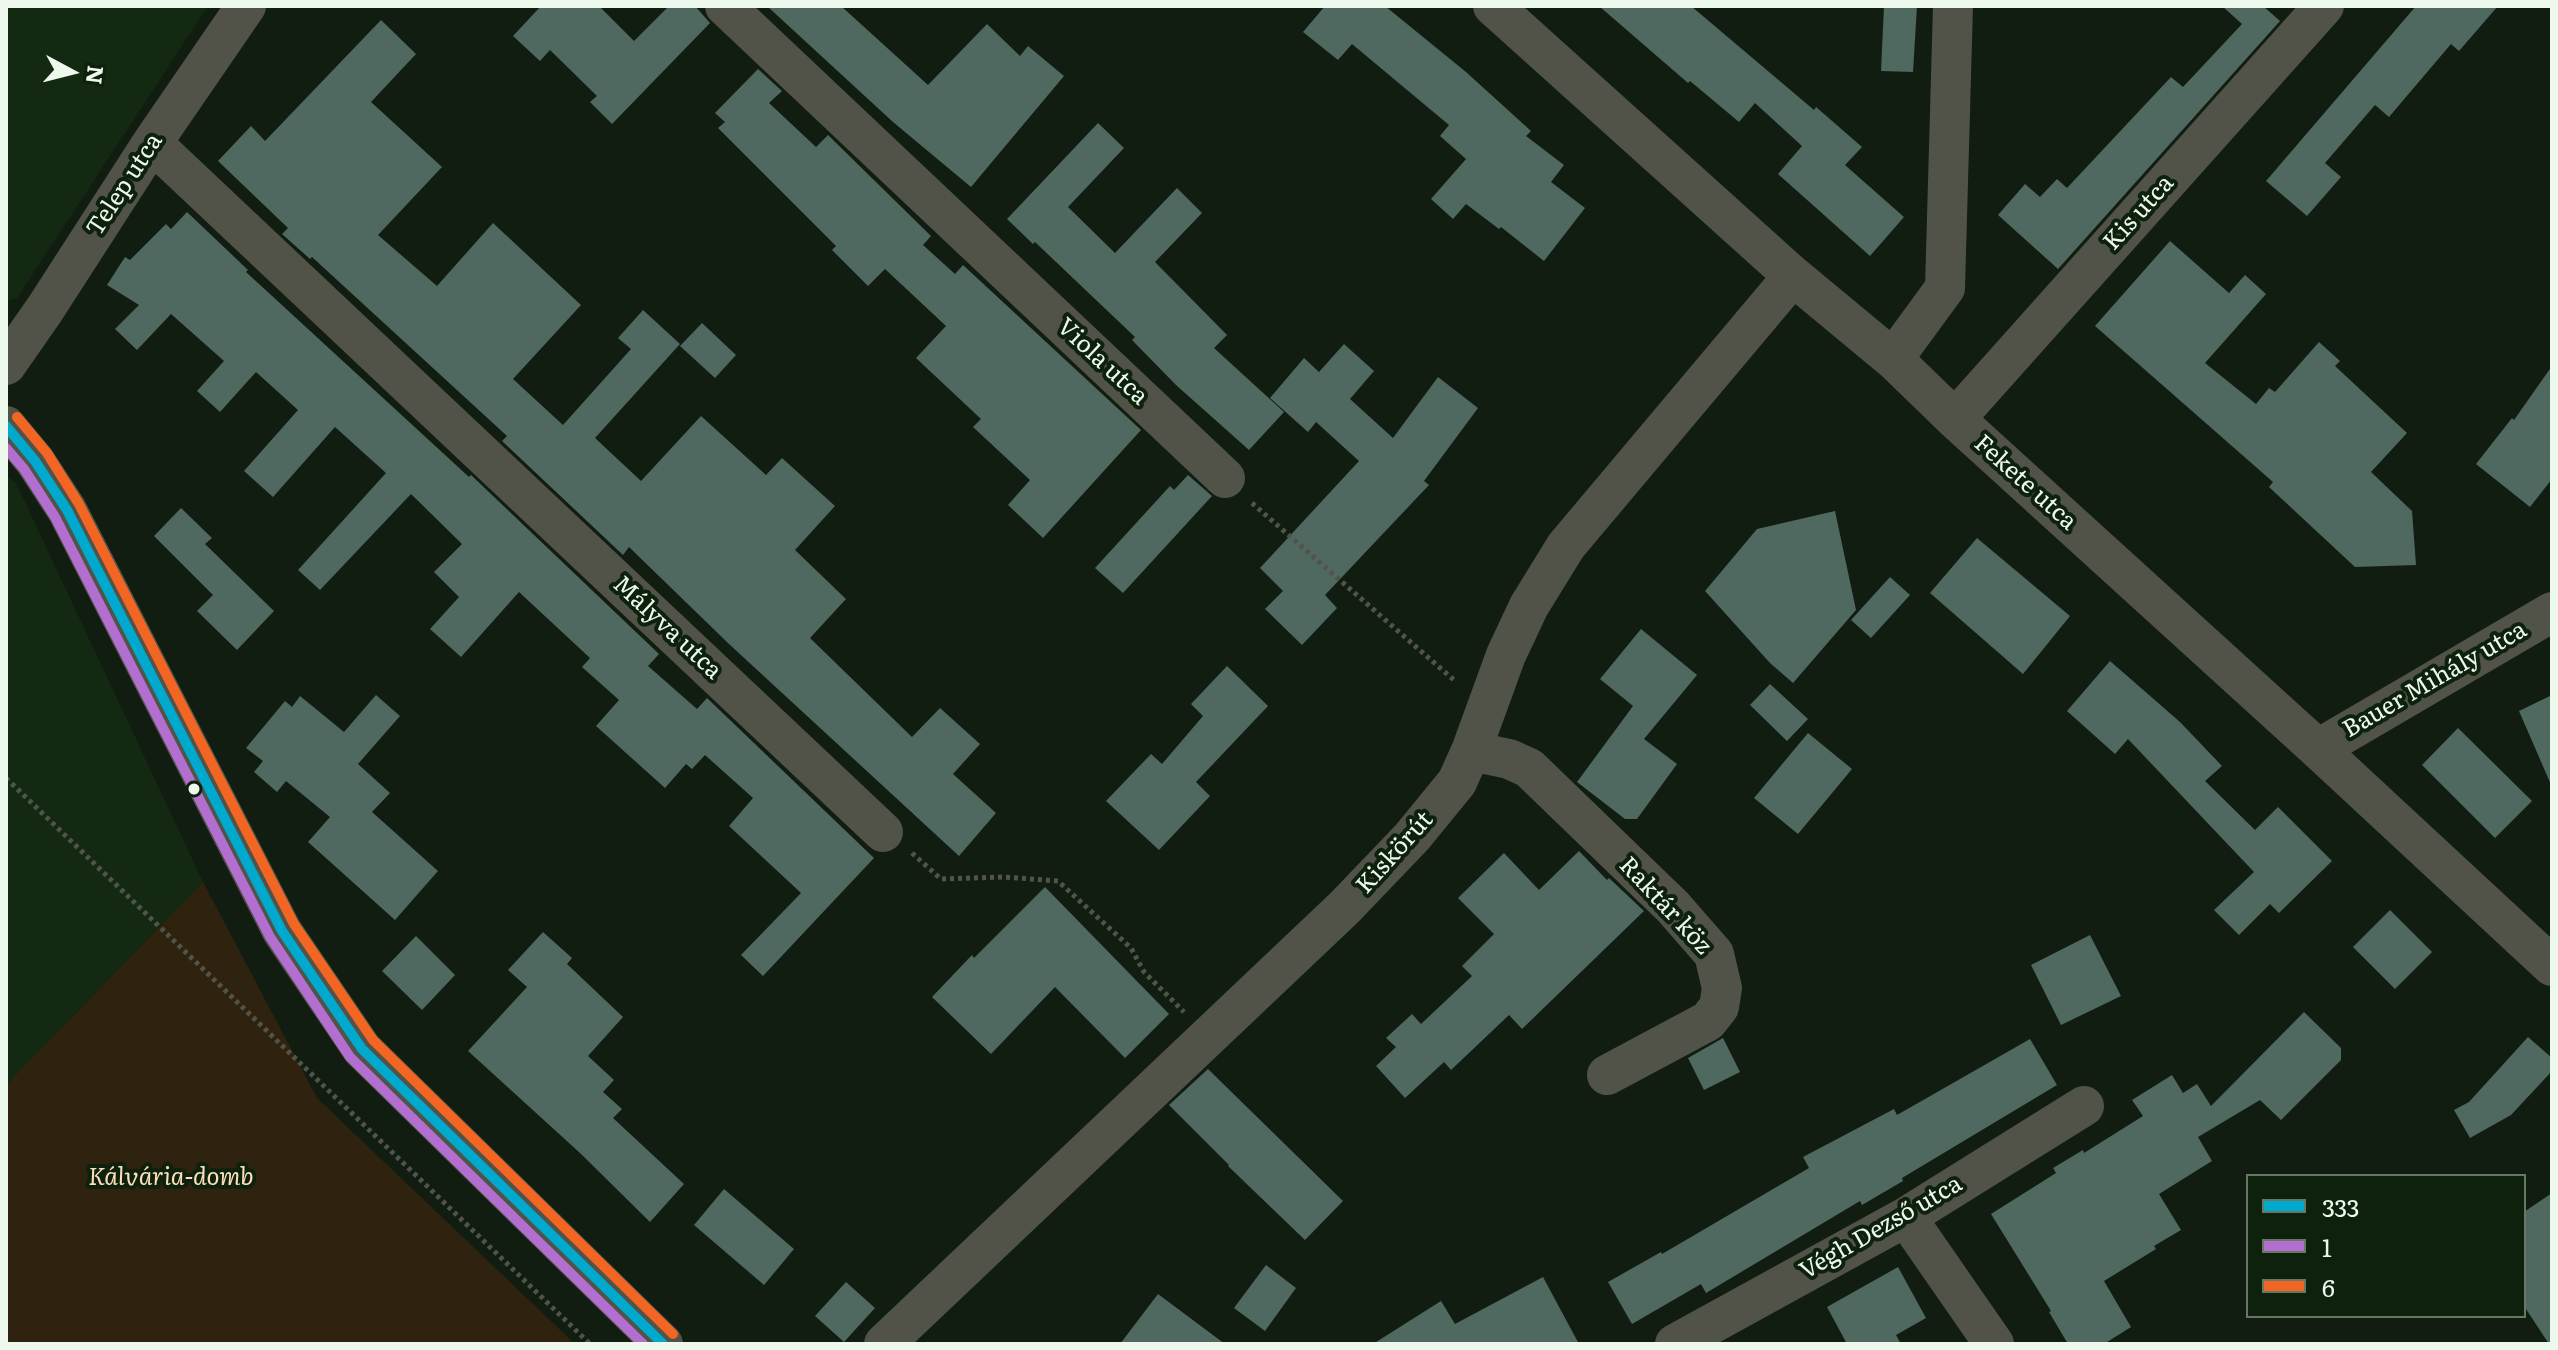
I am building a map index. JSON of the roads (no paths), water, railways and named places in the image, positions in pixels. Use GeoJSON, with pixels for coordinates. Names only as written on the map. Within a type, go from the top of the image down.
{"type":"FeatureCollection","features":[{"type":"Feature","properties":{"kind":"street","name":"Telep utca"},"geometry":{"type":"LineString","coordinates":[[6,365],[246,6]]}},
{"type":"Feature","properties":{"kind":"street","name":"Viola utca"},"geometry":{"type":"LineString","coordinates":[[725,6],[1225,478]]}},
{"type":"Feature","properties":{"kind":"street","name":"Fekete utca"},"geometry":{"type":"LineString","coordinates":[[1493,6],[1793,276],[1893,359],[2552,966]]}},
{"type":"Feature","properties":{"kind":"street"},"geometry":{"type":"LineString","coordinates":[[1893,359],[1945,288],[1953,6]]}},
{"type":"Feature","properties":{"kind":"street","name":"Kis utca"},"geometry":{"type":"LineString","coordinates":[[1955,419],[2324,6]]}},
{"type":"Feature","properties":{"kind":"street","name":"Mályva utca"},"geometry":{"type":"LineString","coordinates":[[152,143],[883,832]]}},
{"type":"Feature","properties":{"kind":"street","name":"Kiskörút"},"geometry":{"type":"LineString","coordinates":[[884,1344],[1345,907],[1412,837],[1457,782],[1506,655],[1529,606],[1566,546],[1793,276]]}},
{"type":"Feature","properties":{"kind":"street"},"geometry":{"type":"LineString","coordinates":[[6,426],[35,461],[67,510],[282,931],[362,1049],[663,1344]]}},
{"type":"Feature","properties":{"kind":"street","name":"Bauer Mihály utca"},"geometry":{"type":"LineString","coordinates":[[2318,749],[2552,612]]}},
{"type":"Feature","properties":{"kind":"street","name":"Raktár köz"},"geometry":{"type":"LineString","coordinates":[[1471,751],[1509,759],[1529,768],[1673,907],[1714,954],[1722,988],[1719,1007],[1708,1021],[1607,1075]]}},
{"type":"Feature","properties":{"kind":"street","name":"Végh Dezső utca"},"geometry":{"type":"LineString","coordinates":[[1675,1344],[1906,1217],[2084,1106]]}},
{"type":"Feature","properties":{"kind":"street"},"geometry":{"type":"LineString","coordinates":[[1906,1217],[1994,1344]]}},
{"type":"Feature","properties":{"kind":"park label","name":"Kálvária-domb"},"geometry":{"type":"Point","coordinates":[171,1178]}}]}
